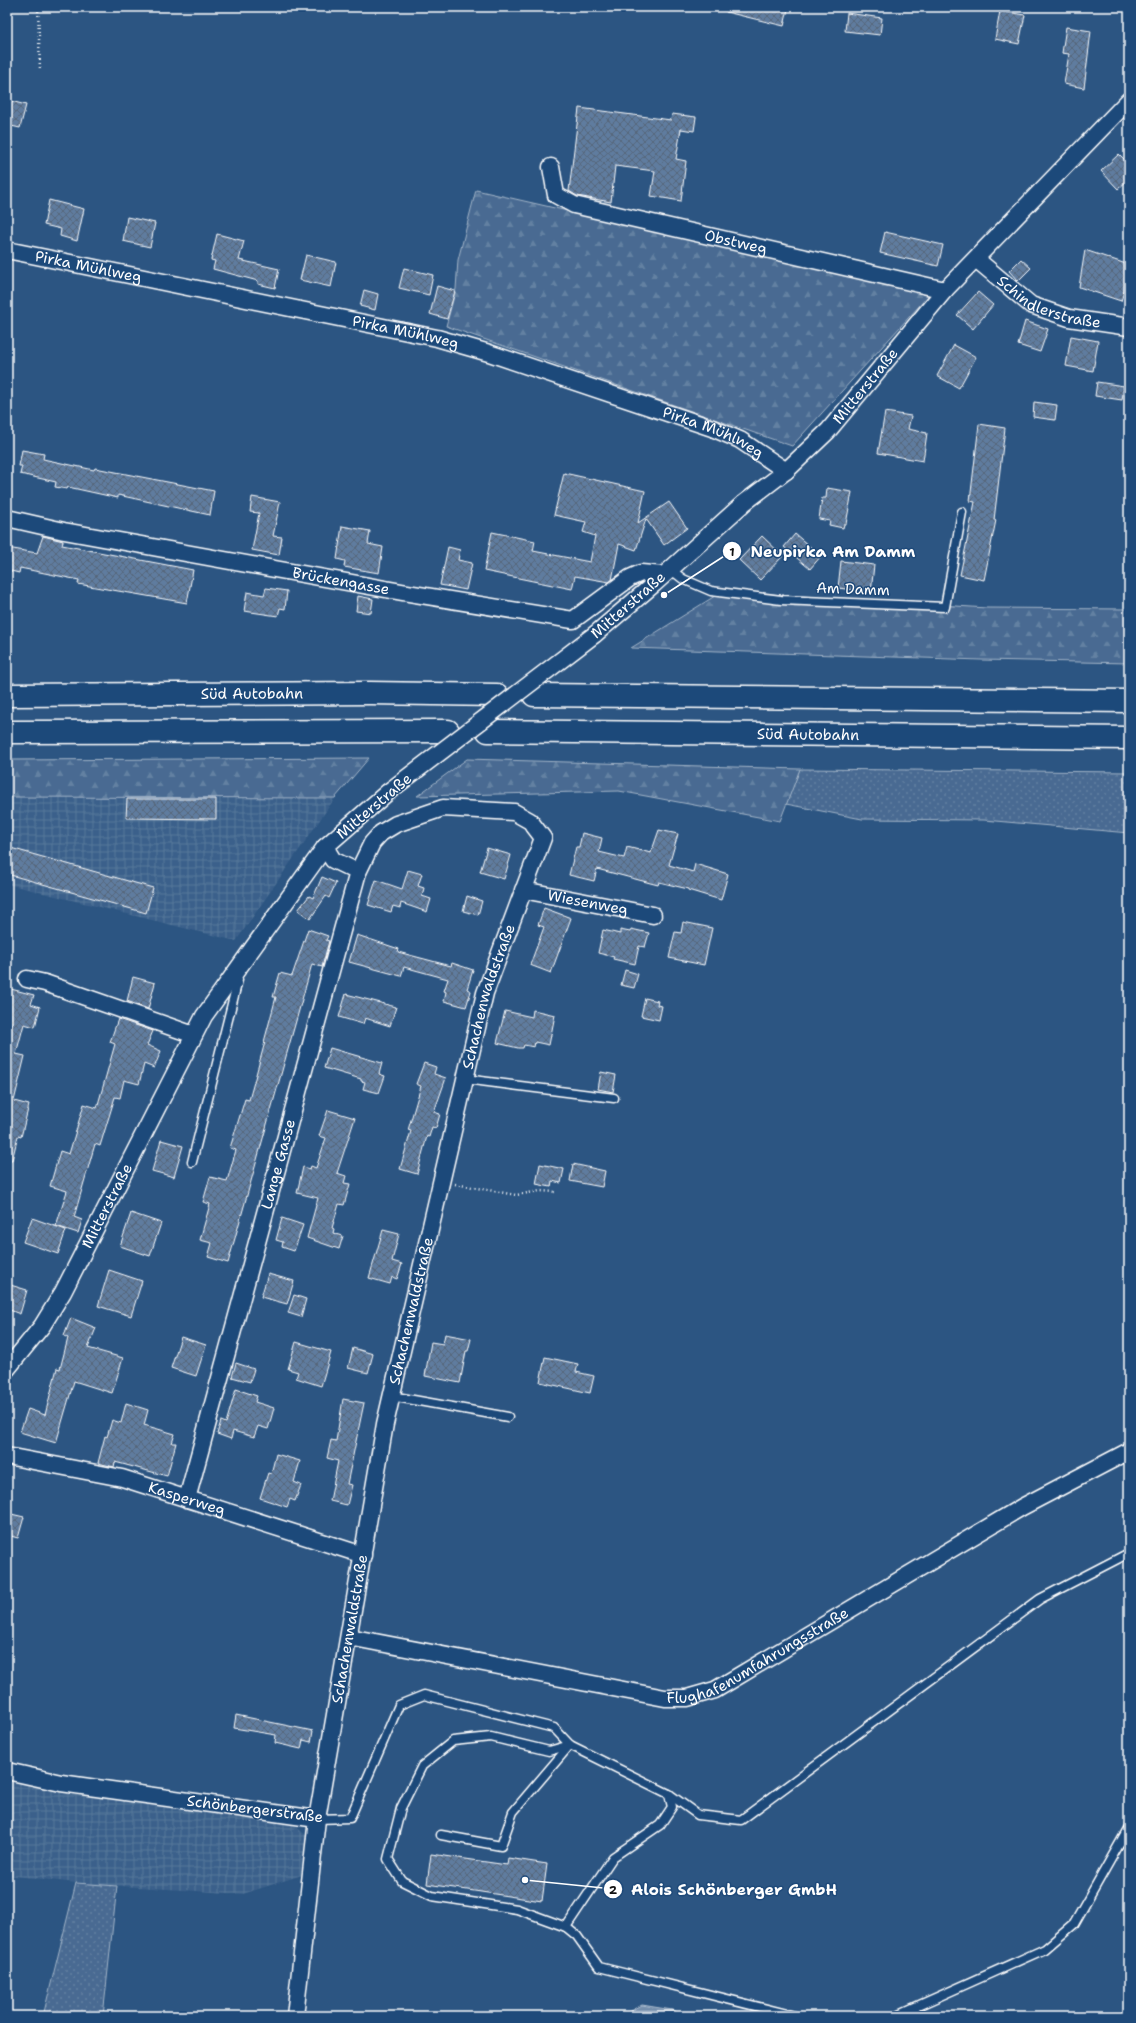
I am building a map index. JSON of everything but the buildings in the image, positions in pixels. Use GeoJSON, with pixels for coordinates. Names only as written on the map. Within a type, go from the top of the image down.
{"type":"FeatureCollection","features":[{"type":"Feature","properties":{"kind":"highway","name":"Süd Autobahn"},"geometry":{"type":"LineString","coordinates":[[7,695],[370,693],[496,695]]}},
{"type":"Feature","properties":{"kind":"highway"},"geometry":{"type":"LineString","coordinates":[[534,695],[1129,701]]}},
{"type":"Feature","properties":{"kind":"highway","name":"Süd Autobahn"},"geometry":{"type":"LineString","coordinates":[[488,731],[1129,738]]}},
{"type":"Feature","properties":{"kind":"highway"},"geometry":{"type":"LineString","coordinates":[[7,732],[448,732]]}},
{"type":"Feature","properties":{"kind":"street","name":"Mitterstraße"},"geometry":{"type":"LineString","coordinates":[[7,1369],[42,1326],[63,1292],[204,1016],[325,847],[388,792],[594,635],[744,503],[786,471],[828,431],[945,290],[1129,100]]}},
{"type":"Feature","properties":{"kind":"street","name":"Obstweg"},"geometry":{"type":"LineString","coordinates":[[551,167],[556,195],[574,205],[945,290]]}},
{"type":"Feature","properties":{"kind":"street","name":"Pirka Mühlweg"},"geometry":{"type":"LineString","coordinates":[[7,250],[437,338],[489,353],[712,428],[740,440],[786,471]]}},
{"type":"Feature","properties":{"kind":"street","name":"Schindlerstraße"},"geometry":{"type":"LineString","coordinates":[[976,259],[1030,305],[1069,318],[1129,327]]}},
{"type":"Feature","properties":{"kind":"street","name":"Brückengasse"},"geometry":{"type":"LineString","coordinates":[[7,518],[71,532],[573,620],[630,578],[641,573],[666,572]]}},
{"type":"Feature","properties":{"kind":"street","name":"Schachenwaldstraße"},"geometry":{"type":"LineString","coordinates":[[295,2016],[317,1819],[385,1424],[485,993],[543,838],[530,821],[514,812],[443,808],[396,824],[381,833],[372,843],[358,872]]}},
{"type":"Feature","properties":{"kind":"street"},"geometry":{"type":"LineString","coordinates":[[325,847],[333,860],[358,872]]}},
{"type":"Feature","properties":{"kind":"street","name":"Lange Gasse"},"geometry":{"type":"LineString","coordinates":[[187,1499],[358,872]]}},
{"type":"Feature","properties":{"kind":"street","name":"Wiesenweg"},"geometry":{"type":"LineString","coordinates":[[523,890],[653,915]]}},
{"type":"Feature","properties":{"kind":"street"},"geometry":{"type":"LineString","coordinates":[[27,979],[46,983],[194,1035]]}},
{"type":"Feature","properties":{"kind":"street","name":"Flughafenumfahrungsstraße"},"geometry":{"type":"LineString","coordinates":[[349,1636],[665,1698],[687,1698],[715,1690],[1022,1507],[1129,1451]]}},
{"type":"Feature","properties":{"kind":"street","name":"Kasperweg"},"geometry":{"type":"LineString","coordinates":[[7,1456],[122,1478],[363,1555]]}},
{"type":"Feature","properties":{"kind":"street","name":"Schönbergerstraße"},"geometry":{"type":"LineString","coordinates":[[7,1771],[62,1783],[317,1819]]}},
{"type":"Feature","properties":{"kind":"lane","name":"Am Damm"},"geometry":{"type":"LineString","coordinates":[[666,572],[711,591],[782,600],[945,607],[962,512]]}},
{"type":"Feature","properties":{"kind":"lane"},"geometry":{"type":"LineString","coordinates":[[192,1162],[238,980],[234,974]]}},
{"type":"Feature","properties":{"kind":"lane"},"geometry":{"type":"LineString","coordinates":[[465,1079],[614,1098]]}},
{"type":"Feature","properties":{"kind":"lane"},"geometry":{"type":"LineString","coordinates":[[391,1396],[508,1417]]}},
{"type":"Feature","properties":{"kind":"lane"},"geometry":{"type":"LineString","coordinates":[[794,2016],[599,1967],[577,1936],[566,1927],[517,1909],[432,1896],[402,1881],[388,1859],[401,1808],[422,1766],[453,1741],[491,1737],[549,1751],[570,1745],[669,1794],[698,1815],[741,1820],[1040,1599],[1129,1553]]}},
{"type":"Feature","properties":{"kind":"lane","name":"Schönbergerstraße"},"geometry":{"type":"LineString","coordinates":[[317,1819],[350,1818],[399,1705],[424,1695],[554,1728],[570,1745]]}},
{"type":"Feature","properties":{"kind":"lane"},"geometry":{"type":"LineString","coordinates":[[441,1835],[501,1846],[513,1812],[570,1745]]}},
{"type":"Feature","properties":{"kind":"lane"},"geometry":{"type":"LineString","coordinates":[[566,1927],[613,1857],[660,1825],[672,1807],[669,1794]]}},
{"type":"Feature","properties":{"kind":"lane"},"geometry":{"type":"LineString","coordinates":[[895,2016],[1045,1949],[1074,1924],[1129,1827]]}},
{"type":"Feature","properties":{"kind":"path"},"geometry":{"type":"LineString","coordinates":[[38,7],[40,70]]}},
{"type":"Feature","properties":{"kind":"path"},"geometry":{"type":"LineString","coordinates":[[441,1182],[516,1195],[540,1191],[556,1192]]}},
{"type":"Feature","properties":{"kind":"shaded area"},"geometry":{"type":"Polygon","coordinates":[[[7,797],[335,798],[236,941],[7,884],[7,797]]]}},
{"type":"Feature","properties":{"kind":"shaded area"},"geometry":{"type":"Polygon","coordinates":[[[7,1778],[111,1799],[294,1825],[308,1837],[302,1875],[243,1894],[76,1883],[7,1875],[7,1778]]]}},
{"type":"Feature","properties":{"kind":"shaded area"},"geometry":{"type":"Polygon","coordinates":[[[642,2005],[672,2010],[685,2016],[622,2016],[642,2005]]]}},
{"type":"Feature","properties":{"kind":"green space"},"geometry":{"type":"Polygon","coordinates":[[[476,190],[930,294],[792,446],[446,326],[456,289],[458,260],[476,190]]]}},
{"type":"Feature","properties":{"kind":"green space"},"geometry":{"type":"Polygon","coordinates":[[[723,591],[987,608],[1129,609],[1129,663],[981,660],[631,648],[723,591]]]}},
{"type":"Feature","properties":{"kind":"green space"},"geometry":{"type":"Polygon","coordinates":[[[369,758],[335,798],[7,797],[7,760],[369,758]]]}},
{"type":"Feature","properties":{"kind":"green space"},"geometry":{"type":"Polygon","coordinates":[[[467,759],[800,769],[780,821],[619,791],[417,796],[467,759]]]}},
{"type":"Feature","properties":{"kind":"green space"},"geometry":{"type":"Polygon","coordinates":[[[800,769],[1129,772],[1129,833],[984,820],[862,819],[786,804],[800,769]]]}},
{"type":"Feature","properties":{"kind":"green space"},"geometry":{"type":"Polygon","coordinates":[[[76,1883],[117,1886],[103,2016],[43,2016],[76,1883]]]}},
{"type":"Feature","properties":{"kind":"place","name":"Neupirka Am Damm"},"geometry":{"type":"Point","coordinates":[664,595]}},
{"type":"Feature","properties":{"kind":"place","name":"Alois Schönberger GmbH"},"geometry":{"type":"Point","coordinates":[525,1880]}}]}
